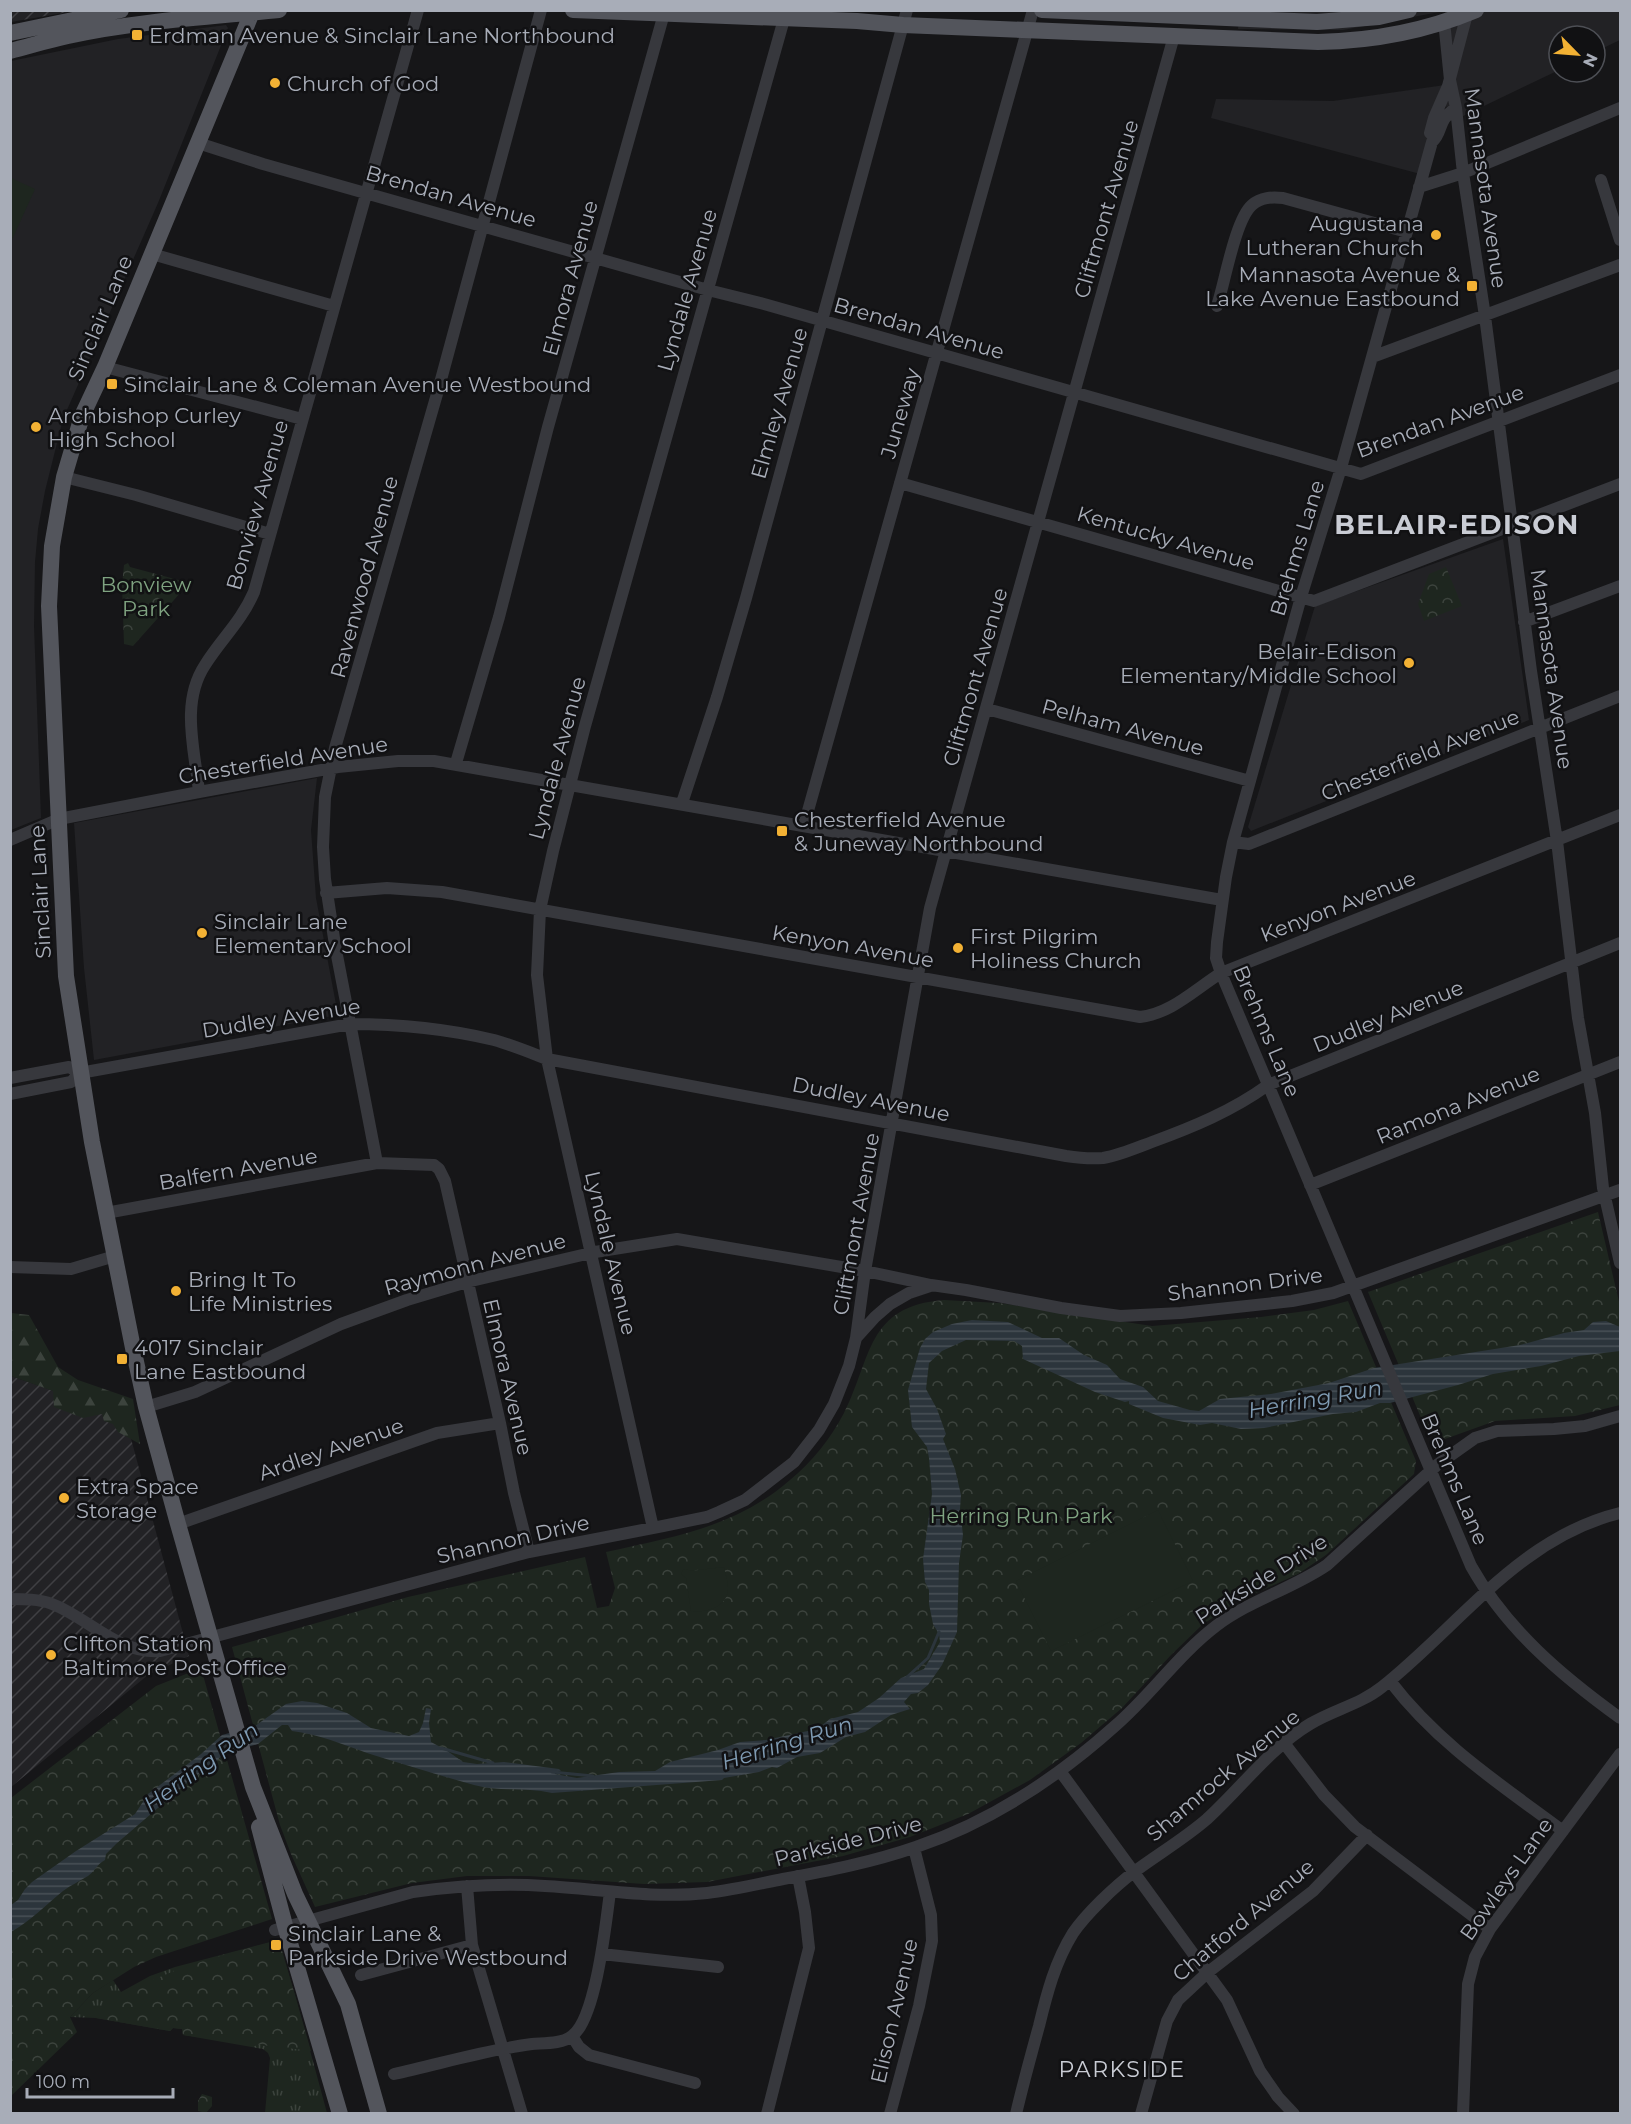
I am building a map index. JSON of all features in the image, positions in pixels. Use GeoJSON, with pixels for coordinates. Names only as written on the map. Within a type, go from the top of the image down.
{"type":"FeatureCollection","features":[{"type":"Feature","properties":{"kind":"main road"},"geometry":{"type":"LineString","coordinates":[[10,33],[121,10]]}},
{"type":"Feature","properties":{"kind":"main road"},"geometry":{"type":"LineString","coordinates":[[10,51],[68,36],[103,30],[279,10]]}},
{"type":"Feature","properties":{"kind":"main road"},"geometry":{"type":"LineString","coordinates":[[573,10],[785,15],[857,21],[905,17],[1027,30],[1318,42],[1384,37],[1444,16],[1470,12]]}},
{"type":"Feature","properties":{"kind":"main road"},"geometry":{"type":"LineString","coordinates":[[1042,10],[1238,15],[1317,22],[1343,21],[1409,10]]}},
{"type":"Feature","properties":{"kind":"main road","name":"Sinclair Lane"},"geometry":{"type":"LineString","coordinates":[[253,12],[105,367],[82,416],[64,477],[52,546],[49,606],[66,976],[80,1073],[114,1256],[146,1407],[178,1524],[254,1787],[287,1875],[348,2004],[379,2114]]}},
{"type":"Feature","properties":{"kind":"main road","name":"Sinclair Lane"},"geometry":{"type":"LineString","coordinates":[[254,1787],[280,1929],[340,2114]]}},
{"type":"Feature","properties":{"kind":"street","name":"Bonview Avenue"},"geometry":{"type":"LineString","coordinates":[[200,792],[192,733],[193,691],[203,666],[246,610],[254,591],[418,10]]}},
{"type":"Feature","properties":{"kind":"street","name":"Ravenwood Avenue"},"geometry":{"type":"LineString","coordinates":[[377,1163],[326,894],[323,833],[325,797],[330,769],[439,387],[541,10]]}},
{"type":"Feature","properties":{"kind":"street","name":"Juneway"},"geometry":{"type":"LineString","coordinates":[[804,825],[1033,10]]}},
{"type":"Feature","properties":{"kind":"street","name":"Elmora Avenue"},"geometry":{"type":"LineString","coordinates":[[456,763],[506,594],[548,427],[664,12]]}},
{"type":"Feature","properties":{"kind":"street","name":"Mannasota Avenue"},"geometry":{"type":"LineString","coordinates":[[1450,80],[1470,12]]}},
{"type":"Feature","properties":{"kind":"street"},"geometry":{"type":"LineString","coordinates":[[1132,35],[1133,13]]}},
{"type":"Feature","properties":{"kind":"street","name":"Lyndale Avenue"},"geometry":{"type":"LineString","coordinates":[[653,1528],[547,1059],[537,975],[540,910],[570,783],[785,15]]}},
{"type":"Feature","properties":{"kind":"street"},"geometry":{"type":"LineString","coordinates":[[1237,39],[1238,15]]}},
{"type":"Feature","properties":{"kind":"street","name":"Mannasota Avenue"},"geometry":{"type":"LineString","coordinates":[[1444,16],[1450,80],[1456,108],[1463,173],[1485,316],[1524,622],[1557,841],[1571,962],[1587,1075],[1595,1113],[1605,1196],[1620,1263]]}},
{"type":"Feature","properties":{"kind":"street","name":"Elmley Avenue"},"geometry":{"type":"LineString","coordinates":[[682,803],[730,652],[905,17]]}},
{"type":"Feature","properties":{"kind":"street","name":"Cliftmont Avenue"},"geometry":{"type":"LineString","coordinates":[[856,1338],[865,1271],[930,908],[1174,36]]}},
{"type":"Feature","properties":{"kind":"street","name":"Brehms Lane"},"geometry":{"type":"LineString","coordinates":[[1432,142],[1430,133],[1434,118],[1450,80]]}},
{"type":"Feature","properties":{"kind":"street","name":"Brehms Lane"},"geometry":{"type":"LineString","coordinates":[[1456,108],[1441,122],[1436,138],[1432,142],[1341,468],[1301,597],[1233,842],[1222,900],[1216,951],[1221,973],[1471,1566],[1487,1592],[1526,1641],[1567,1678],[1620,1718]]}},
{"type":"Feature","properties":{"kind":"street"},"geometry":{"type":"LineString","coordinates":[[1419,187],[1463,173],[1620,108]]}},
{"type":"Feature","properties":{"kind":"street","name":"Brendan Avenue"},"geometry":{"type":"LineString","coordinates":[[198,143],[263,164],[1361,474],[1620,375]]}},
{"type":"Feature","properties":{"kind":"street"},"geometry":{"type":"LineString","coordinates":[[1601,180],[1620,240]]}},
{"type":"Feature","properties":{"kind":"street"},"geometry":{"type":"LineString","coordinates":[[1217,306],[1241,224],[1250,207],[1260,200],[1273,197],[1283,198],[1407,232]]}},
{"type":"Feature","properties":{"kind":"street"},"geometry":{"type":"LineString","coordinates":[[152,254],[334,306]]}},
{"type":"Feature","properties":{"kind":"street"},"geometry":{"type":"LineString","coordinates":[[1372,357],[1620,266]]}},
{"type":"Feature","properties":{"kind":"street"},"geometry":{"type":"LineString","coordinates":[[105,367],[302,419]]}},
{"type":"Feature","properties":{"kind":"street"},"geometry":{"type":"LineString","coordinates":[[64,477],[136,495],[270,534]]}},
{"type":"Feature","properties":{"kind":"street","name":"Kentucky Avenue"},"geometry":{"type":"LineString","coordinates":[[900,483],[1314,601],[1620,484]]}},
{"type":"Feature","properties":{"kind":"street"},"geometry":{"type":"LineString","coordinates":[[1524,622],[1620,586]]}},
{"type":"Feature","properties":{"kind":"street","name":"Chesterfield Avenue"},"geometry":{"type":"LineString","coordinates":[[1233,842],[1249,844],[1620,696]]}},
{"type":"Feature","properties":{"kind":"street","name":"Pelham Avenue"},"geometry":{"type":"LineString","coordinates":[[987,709],[1250,781]]}},
{"type":"Feature","properties":{"kind":"street","name":"Chesterfield Avenue"},"geometry":{"type":"LineString","coordinates":[[10,840],[59,819],[200,792],[330,769],[398,761],[434,761],[570,783],[1222,900]]}},
{"type":"Feature","properties":{"kind":"street","name":"Kenyon Avenue"},"geometry":{"type":"LineString","coordinates":[[326,894],[387,888],[428,890],[602,919],[1140,1017],[1171,1008],[1221,973],[1620,815]]}},
{"type":"Feature","properties":{"kind":"street","name":"Dudley Avenue"},"geometry":{"type":"LineString","coordinates":[[80,1073],[350,1024],[382,1024],[493,1040],[547,1059],[893,1124],[1066,1156],[1104,1158],[1192,1127],[1229,1110],[1268,1085],[1620,943]]}},
{"type":"Feature","properties":{"kind":"street","name":"Ramona Avenue"},"geometry":{"type":"LineString","coordinates":[[1310,1185],[1620,1062]]}},
{"type":"Feature","properties":{"kind":"street"},"geometry":{"type":"LineString","coordinates":[[10,1078],[69,1067],[80,1073],[71,1082],[10,1094]]}},
{"type":"Feature","properties":{"kind":"street","name":"Elmora Avenue"},"geometry":{"type":"LineString","coordinates":[[377,1163],[428,1164],[439,1169],[445,1181],[466,1282],[529,1552]]}},
{"type":"Feature","properties":{"kind":"street","name":"Balfern Avenue"},"geometry":{"type":"LineString","coordinates":[[106,1213],[377,1163]]}},
{"type":"Feature","properties":{"kind":"street","name":"Shannon Drive"},"geometry":{"type":"LineString","coordinates":[[865,1271],[1061,1308],[1120,1316],[1181,1313],[1292,1301],[1333,1293],[1620,1190]]}},
{"type":"Feature","properties":{"kind":"street","name":"Raymonn Avenue"},"geometry":{"type":"LineString","coordinates":[[146,1407],[195,1392],[341,1324],[466,1282],[591,1253],[677,1239],[865,1271]]}},
{"type":"Feature","properties":{"kind":"street"},"geometry":{"type":"LineString","coordinates":[[10,1267],[71,1269],[114,1256]]}},
{"type":"Feature","properties":{"kind":"street","name":"Shannon Drive"},"geometry":{"type":"LineString","coordinates":[[10,1599],[35,1600],[51,1604],[72,1614],[103,1635],[125,1645],[146,1651],[160,1651],[529,1552],[706,1517],[745,1500],[794,1462],[819,1430],[834,1404],[849,1366],[856,1338],[890,1304],[909,1293],[932,1285]]}},
{"type":"Feature","properties":{"kind":"street","name":"Parkside Drive"},"geometry":{"type":"LineString","coordinates":[[280,1929],[413,1892],[467,1886],[546,1886],[657,1895],[689,1894],[798,1876],[872,1860],[914,1848],[1012,1803],[1060,1771],[1115,1726],[1185,1653],[1215,1627],[1241,1609],[1309,1577],[1327,1565],[1430,1471],[1475,1438],[1484,1434],[1509,1430],[1585,1426],[1620,1416]]}},
{"type":"Feature","properties":{"kind":"street","name":"Ardley Avenue"},"geometry":{"type":"LineString","coordinates":[[178,1524],[437,1433],[500,1424]]}},
{"type":"Feature","properties":{"kind":"street","name":"Shamrock Avenue"},"geometry":{"type":"LineString","coordinates":[[1016,2114],[1052,1974],[1059,1958],[1083,1921],[1133,1872],[1197,1827],[1284,1743],[1311,1724],[1372,1695],[1412,1662],[1522,1561],[1558,1537],[1586,1524],[1620,1513]]}},
{"type":"Feature","properties":{"kind":"street"},"geometry":{"type":"LineString","coordinates":[[1390,1681],[1407,1703],[1446,1743],[1563,1831]]}},
{"type":"Feature","properties":{"kind":"street"},"geometry":{"type":"LineString","coordinates":[[1284,1743],[1324,1795],[1355,1827],[1490,1929]]}},
{"type":"Feature","properties":{"kind":"street","name":"Bowleys Lane"},"geometry":{"type":"LineString","coordinates":[[1463,2114],[1468,1984],[1475,1957],[1490,1929],[1620,1754]]}},
{"type":"Feature","properties":{"kind":"street"},"geometry":{"type":"LineString","coordinates":[[1060,1771],[1227,2000],[1260,2071],[1278,2097],[1294,2114]]}},
{"type":"Feature","properties":{"kind":"street","name":"Chatford Avenue"},"geometry":{"type":"LineString","coordinates":[[1141,2114],[1170,2013],[1178,2000],[1207,1973],[1313,1891],[1367,1835]]}},
{"type":"Feature","properties":{"kind":"street","name":"Elison Avenue"},"geometry":{"type":"LineString","coordinates":[[890,2114],[919,2006],[932,1941],[932,1915],[914,1848]]}},
{"type":"Feature","properties":{"kind":"street"},"geometry":{"type":"LineString","coordinates":[[767,2114],[808,1948],[805,1912],[798,1876]]}},
{"type":"Feature","properties":{"kind":"street"},"geometry":{"type":"LineString","coordinates":[[467,1886],[472,1945],[522,2114]]}},
{"type":"Feature","properties":{"kind":"street"},"geometry":{"type":"LineString","coordinates":[[394,2074],[502,2048],[557,2042],[572,2036],[583,2019],[592,1998],[602,1954],[610,1892]]}},
{"type":"Feature","properties":{"kind":"street"},"geometry":{"type":"LineString","coordinates":[[361,1975],[472,1945]]}},
{"type":"Feature","properties":{"kind":"street"},"geometry":{"type":"LineString","coordinates":[[602,1954],[718,1967]]}},
{"type":"Feature","properties":{"kind":"street"},"geometry":{"type":"LineString","coordinates":[[572,2036],[579,2047],[589,2055],[695,2083]]}},
{"type":"Feature","properties":{"kind":"shaded area"},"geometry":{"type":"Polygon","coordinates":[[[11,10],[74,10],[74,11],[11,22],[11,10]]]}},
{"type":"Feature","properties":{"kind":"shaded area"},"geometry":{"type":"Polygon","coordinates":[[[1239,11],[1445,11],[1343,30],[1238,29],[1239,11]]]}},
{"type":"Feature","properties":{"kind":"shaded area"},"geometry":{"type":"Polygon","coordinates":[[[1445,11],[1620,11],[1620,40],[1607,46],[1607,24],[1547,24],[1547,76],[1457,119],[1455,108],[1442,106],[1424,175],[1211,118],[1216,99],[1333,101],[1452,84],[1445,11]]]}},
{"type":"Feature","properties":{"kind":"shaded area","name":"Archbishop Curley High School"},"geometry":{"type":"Polygon","coordinates":[[[226,25],[228,28],[158,203],[63,419],[45,491],[35,562],[34,626],[41,818],[11,830],[11,61],[118,39],[226,25]]]}},
{"type":"Feature","properties":{"kind":"shaded area","name":"Belair-Edison Elementary/Middle School"},"geometry":{"type":"Polygon","coordinates":[[[1503,539],[1529,720],[1251,831],[1248,827],[1315,606],[1503,539]]]}},
{"type":"Feature","properties":{"kind":"shaded area","name":"Sinclair Lane Elementary School"},"geometry":{"type":"Polygon","coordinates":[[[317,778],[311,830],[316,898],[338,1015],[94,1060],[84,968],[74,823],[317,778]]]}},
{"type":"Feature","properties":{"kind":"shaded area"},"geometry":{"type":"Polygon","coordinates":[[[11,1376],[125,1416],[189,1656],[148,1675],[11,1787],[11,1376]]]}},
{"type":"Feature","properties":{"kind":"green space"},"geometry":{"type":"Polygon","coordinates":[[[11,178],[35,189],[11,242],[11,178]]]}},
{"type":"Feature","properties":{"kind":"green space","name":"Bonview Park"},"geometry":{"type":"Polygon","coordinates":[[[128,563],[130,567],[186,582],[182,591],[133,646],[124,644],[122,585],[124,565],[128,563]]]}},
{"type":"Feature","properties":{"kind":"green space"},"geometry":{"type":"Polygon","coordinates":[[[1446,567],[1462,606],[1424,621],[1418,604],[1429,574],[1446,567]]]}},
{"type":"Feature","properties":{"kind":"green space"},"geometry":{"type":"Polygon","coordinates":[[[1598,1212],[1620,1306],[1620,1405],[1575,1416],[1495,1421],[1445,1439],[1434,1436],[1424,1425],[1368,1292],[1598,1212]]]}},
{"type":"Feature","properties":{"kind":"green space","name":"Herring Run Park"},"geometry":{"type":"Polygon","coordinates":[[[944,1300],[999,1303],[1152,1326],[1261,1317],[1314,1310],[1348,1301],[1416,1461],[1414,1474],[1326,1555],[1298,1574],[1236,1602],[1202,1625],[1122,1708],[1081,1743],[1030,1780],[968,1814],[910,1837],[843,1856],[707,1882],[644,1884],[529,1876],[467,1876],[412,1883],[315,1907],[280,1825],[232,1647],[408,1597],[585,1557],[597,1608],[609,1606],[615,1588],[606,1552],[703,1528],[748,1509],[769,1496],[806,1465],[833,1431],[844,1413],[875,1338],[885,1324],[899,1312],[918,1304],[944,1300]]]}},
{"type":"Feature","properties":{"kind":"green space"},"geometry":{"type":"Polygon","coordinates":[[[11,1313],[29,1315],[58,1367],[78,1380],[133,1399],[140,1444],[118,1432],[113,1424],[104,1421],[102,1414],[83,1418],[54,1407],[53,1391],[11,1376],[11,1313]]]}},
{"type":"Feature","properties":{"kind":"green space"},"geometry":{"type":"Polygon","coordinates":[[[1158,1510],[1193,1581],[1051,1651],[1016,1581],[1158,1510]]]}},
{"type":"Feature","properties":{"kind":"green space"},"geometry":{"type":"Polygon","coordinates":[[[724,1567],[728,1582],[725,1599],[710,1610],[691,1611],[686,1578],[681,1574],[683,1570],[724,1567]]]}},
{"type":"Feature","properties":{"kind":"green space"},"geometry":{"type":"Polygon","coordinates":[[[201,1668],[272,1919],[156,1957],[134,1967],[93,1993],[70,2017],[77,2032],[11,2096],[11,1798],[156,1686],[201,1668]]]}},
{"type":"Feature","properties":{"kind":"green space"},"geometry":{"type":"Polygon","coordinates":[[[278,1940],[327,2113],[265,2113],[270,2058],[263,2049],[183,2035],[182,2029],[173,2028],[170,2031],[96,2018],[70,2017],[93,1993],[113,1980],[121,1992],[150,1976],[175,1967],[278,1940]]]}},
{"type":"Feature","properties":{"kind":"green space"},"geometry":{"type":"Polygon","coordinates":[[[279,1940],[311,2051],[183,2035],[182,2029],[173,2028],[170,2031],[96,2018],[116,2002],[160,1977],[206,1960],[279,1940]]]}},
{"type":"Feature","properties":{"kind":"green space"},"geometry":{"type":"Polygon","coordinates":[[[202,2094],[212,2097],[212,2106],[206,2113],[198,2111],[198,2101],[202,2094]]]}},
{"type":"Feature","properties":{"kind":"water","name":"Herring Run"},"geometry":{"type":"Polygon","coordinates":[[[972,1320],[1008,1322],[1042,1338],[1059,1338],[1084,1355],[1107,1365],[1120,1379],[1143,1387],[1158,1401],[1199,1411],[1220,1399],[1271,1394],[1329,1383],[1374,1368],[1520,1345],[1584,1330],[1593,1322],[1606,1321],[1620,1327],[1620,1351],[1579,1356],[1541,1366],[1493,1374],[1390,1403],[1380,1403],[1356,1412],[1333,1414],[1264,1428],[1241,1429],[1212,1423],[1200,1425],[1163,1418],[1129,1404],[1129,1401],[1125,1402],[1095,1392],[1023,1359],[1022,1346],[1014,1341],[966,1340],[942,1351],[929,1363],[926,1389],[937,1409],[946,1434],[943,1439],[955,1469],[961,1495],[963,1535],[959,1563],[957,1632],[942,1665],[928,1685],[918,1693],[911,1694],[904,1702],[910,1709],[891,1715],[865,1732],[846,1737],[820,1753],[797,1757],[777,1768],[772,1767],[722,1780],[552,1793],[474,1785],[321,1737],[292,1731],[288,1725],[282,1725],[258,1744],[223,1754],[212,1766],[194,1777],[116,1844],[106,1854],[105,1860],[90,1874],[63,1891],[11,1932],[11,1905],[32,1882],[135,1814],[148,1794],[222,1735],[255,1726],[286,1704],[302,1701],[317,1703],[347,1713],[371,1728],[409,1736],[419,1732],[426,1708],[431,1709],[429,1723],[431,1742],[463,1762],[477,1764],[504,1762],[559,1769],[561,1771],[555,1774],[577,1778],[619,1772],[655,1771],[670,1762],[740,1742],[766,1740],[817,1729],[830,1719],[858,1712],[879,1698],[901,1678],[924,1669],[940,1642],[939,1634],[933,1624],[923,1559],[932,1494],[929,1458],[927,1447],[912,1427],[908,1390],[920,1348],[925,1339],[933,1332],[952,1324],[972,1320]]]}},
{"type":"Feature","properties":{"kind":"waterway","name":"Herring Run"},"geometry":{"type":"LineString","coordinates":[[907,1677],[928,1658],[939,1632]]}},
{"type":"Feature","properties":{"kind":"waterway","name":"Herring Run"},"geometry":{"type":"LineString","coordinates":[[441,1748],[493,1763]]}},
{"type":"Feature","properties":{"kind":"waterway","name":"Herring Run"},"geometry":{"type":"LineString","coordinates":[[552,1772],[593,1776]]}},
{"type":"Feature","properties":{"kind":"place","name":"Erdman Avenue & Sinclair Lane Northbound"},"geometry":{"type":"Point","coordinates":[137,35]}},
{"type":"Feature","properties":{"kind":"place","name":"Church of God"},"geometry":{"type":"Point","coordinates":[275,83]}},
{"type":"Feature","properties":{"kind":"place","name":"Augustana Lutheran Church"},"geometry":{"type":"Point","coordinates":[1436,235]}},
{"type":"Feature","properties":{"kind":"place","name":"Mannasota Avenue & Lake Avenue Eastbound"},"geometry":{"type":"Point","coordinates":[1472,286]}},
{"type":"Feature","properties":{"kind":"place","name":"Sinclair Lane & Coleman Avenue Westbound"},"geometry":{"type":"Point","coordinates":[112,384]}},
{"type":"Feature","properties":{"kind":"place","name":"Archbishop Curley High School"},"geometry":{"type":"Point","coordinates":[36,427]}},
{"type":"Feature","properties":{"kind":"place","name":"Belair-Edison Elementary/Middle School"},"geometry":{"type":"Point","coordinates":[1409,663]}},
{"type":"Feature","properties":{"kind":"place","name":"Chesterfield Avenue & Juneway Northbound"},"geometry":{"type":"Point","coordinates":[782,831]}},
{"type":"Feature","properties":{"kind":"place","name":"Sinclair Lane Elementary School"},"geometry":{"type":"Point","coordinates":[202,933]}},
{"type":"Feature","properties":{"kind":"place","name":"First Pilgrim Holiness Church"},"geometry":{"type":"Point","coordinates":[958,948]}},
{"type":"Feature","properties":{"kind":"place","name":"Bring It To Life Ministries"},"geometry":{"type":"Point","coordinates":[176,1291]}},
{"type":"Feature","properties":{"kind":"place","name":"4017 Sinclair Lane Eastbound"},"geometry":{"type":"Point","coordinates":[122,1359]}},
{"type":"Feature","properties":{"kind":"place","name":"Extra Space Storage"},"geometry":{"type":"Point","coordinates":[64,1498]}},
{"type":"Feature","properties":{"kind":"place","name":"Clifton Station Baltimore Post Office"},"geometry":{"type":"Point","coordinates":[51,1655]}},
{"type":"Feature","properties":{"kind":"place","name":"Sinclair Lane & Parkside Drive Westbound"},"geometry":{"type":"Point","coordinates":[276,1945]}},
{"type":"Feature","properties":{"kind":"district","name":"BELAIR-EDISON"},"geometry":{"type":"Point","coordinates":[1457,524]}},
{"type":"Feature","properties":{"kind":"district","name":"PARKSIDE"},"geometry":{"type":"Point","coordinates":[1122,2069]}}]}
